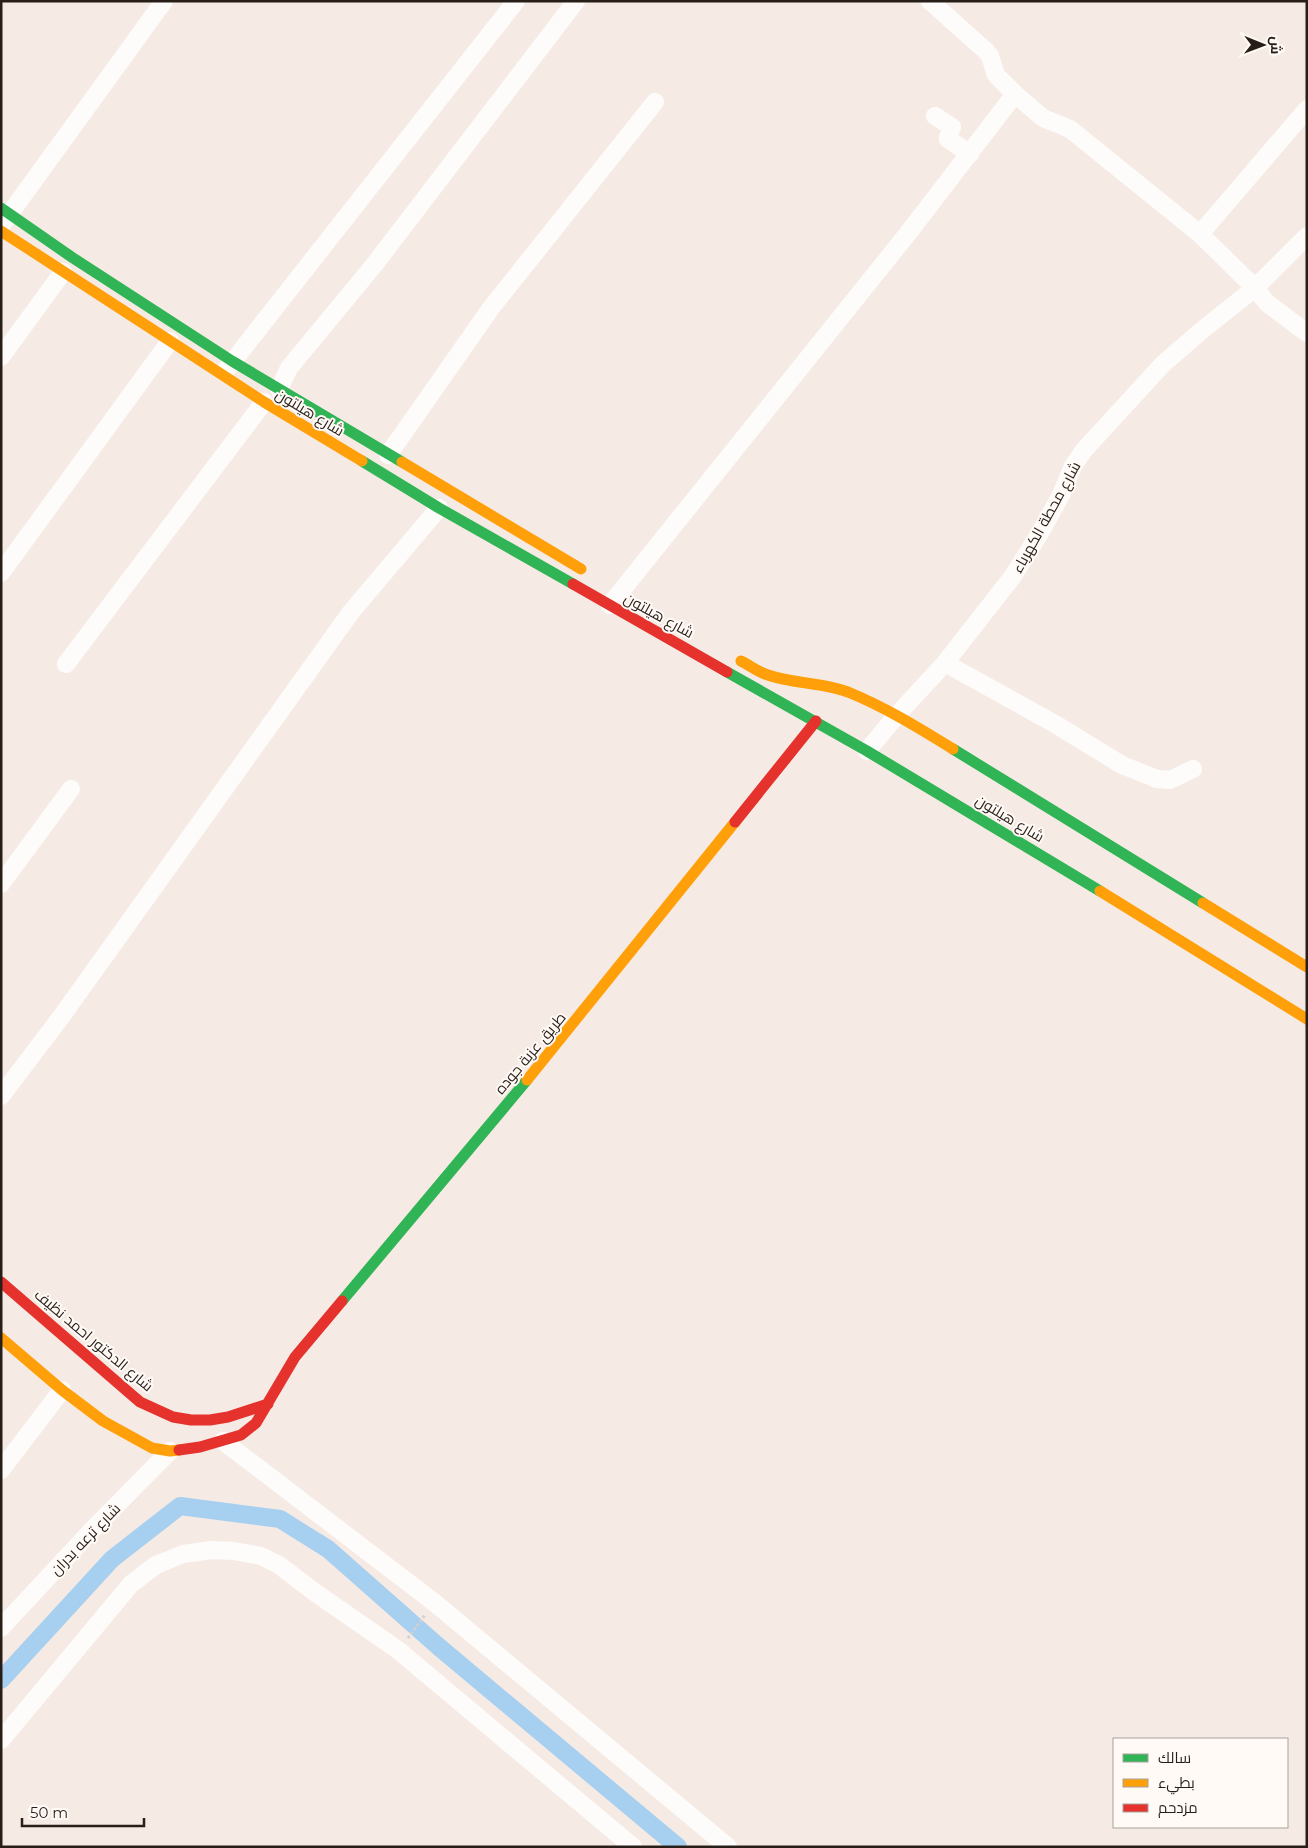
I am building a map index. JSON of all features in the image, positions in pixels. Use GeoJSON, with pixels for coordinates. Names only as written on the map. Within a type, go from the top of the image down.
{"type":"FeatureCollection","features":[{"type":"Feature","properties":{"kind":"main road","name":"شارع هيلتون"},"geometry":{"type":"LineString","coordinates":[[4,215],[73,258],[227,368],[264,402],[440,508],[618,595],[816,721],[1046,857],[1307,1019]]}},
{"type":"Feature","properties":{"kind":"main road","name":"شارع هيلتون"},"geometry":{"type":"LineString","coordinates":[[1,232],[170,341],[227,368],[278,389],[587,573]]}},
{"type":"Feature","properties":{"kind":"main road"},"geometry":{"type":"LineString","coordinates":[[438,485],[440,508],[464,500]]}},
{"type":"Feature","properties":{"kind":"main road","name":"شارع هيلتون"},"geometry":{"type":"LineString","coordinates":[[731,655],[766,674],[820,684],[847,692],[896,715],[1307,967]]}},
{"type":"Feature","properties":{"kind":"main road","name":"طريق عزبة جوده"},"geometry":{"type":"LineString","coordinates":[[268,1404],[295,1357],[564,1036],[816,721]]}},
{"type":"Feature","properties":{"kind":"main road","name":"شارع الدكتور احمد نظيف"},"geometry":{"type":"LineString","coordinates":[[1,1282],[140,1402],[172,1421],[210,1420],[228,1417],[268,1404]]}},
{"type":"Feature","properties":{"kind":"main road"},"geometry":{"type":"LineString","coordinates":[[1,1338],[62,1390],[104,1421],[152,1448],[200,1447],[241,1435],[256,1424],[268,1404]]}},
{"type":"Feature","properties":{"kind":"street"},"geometry":{"type":"LineString","coordinates":[[4,215],[164,1]]}},
{"type":"Feature","properties":{"kind":"street"},"geometry":{"type":"LineString","coordinates":[[227,368],[516,1]]}},
{"type":"Feature","properties":{"kind":"street"},"geometry":{"type":"LineString","coordinates":[[278,389],[289,368],[374,265],[576,1]]}},
{"type":"Feature","properties":{"kind":"street"},"geometry":{"type":"LineString","coordinates":[[930,1],[986,51],[990,56],[996,75],[1015,94],[1049,122],[1070,129],[1200,234],[1256,288],[1267,303],[1307,333]]}},
{"type":"Feature","properties":{"kind":"street"},"geometry":{"type":"LineString","coordinates":[[618,595],[970,154],[1015,94]]}},
{"type":"Feature","properties":{"kind":"street"},"geometry":{"type":"LineString","coordinates":[[388,455],[492,308],[655,102]]}},
{"type":"Feature","properties":{"kind":"street"},"geometry":{"type":"LineString","coordinates":[[1200,234],[1307,109]]}},
{"type":"Feature","properties":{"kind":"street"},"geometry":{"type":"LineString","coordinates":[[935,116],[952,127],[948,139],[970,154]]}},
{"type":"Feature","properties":{"kind":"street","name":"شارع محطة الكهرباء"},"geometry":{"type":"LineString","coordinates":[[867,751],[896,715],[945,663],[1013,576],[1061,495],[1073,466],[1084,450],[1163,364],[1201,331],[1256,288],[1307,236]]}},
{"type":"Feature","properties":{"kind":"street"},"geometry":{"type":"LineString","coordinates":[[1,357],[62,272]]}},
{"type":"Feature","properties":{"kind":"street"},"geometry":{"type":"LineString","coordinates":[[1,573],[170,341]]}},
{"type":"Feature","properties":{"kind":"street"},"geometry":{"type":"LineString","coordinates":[[66,664],[264,402]]}},
{"type":"Feature","properties":{"kind":"street"},"geometry":{"type":"LineString","coordinates":[[1,1096],[62,1017],[351,612],[440,508]]}},
{"type":"Feature","properties":{"kind":"street"},"geometry":{"type":"LineString","coordinates":[[945,663],[1055,724],[1122,765],[1157,779],[1170,780],[1193,769]]}},
{"type":"Feature","properties":{"kind":"street"},"geometry":{"type":"LineString","coordinates":[[1,884],[71,789]]}},
{"type":"Feature","properties":{"kind":"street"},"geometry":{"type":"LineString","coordinates":[[1,1470],[62,1390]]}},
{"type":"Feature","properties":{"kind":"street"},"geometry":{"type":"LineString","coordinates":[[223,1441],[435,1603],[728,1847]]}},
{"type":"Feature","properties":{"kind":"street","name":"شارع ترعه بدران"},"geometry":{"type":"LineString","coordinates":[[1,1628],[171,1447]]}},
{"type":"Feature","properties":{"kind":"street"},"geometry":{"type":"LineString","coordinates":[[1,1740],[131,1584],[156,1565],[183,1554],[212,1550],[234,1551],[261,1556],[279,1565],[313,1592],[398,1650],[633,1847]]}},
{"type":"Feature","properties":{"kind":"path"},"geometry":{"type":"LineString","coordinates":[[402,1645],[429,1610]]}},
{"type":"Feature","properties":{"kind":"waterway"},"geometry":{"type":"LineString","coordinates":[[1,1680],[112,1559],[180,1506],[280,1519],[328,1549],[439,1647],[678,1847]]}},
{"type":"Feature","properties":{"kind":"traffic: fast"},"geometry":{"type":"LineString","coordinates":[[1,208],[73,258],[232,361],[402,462]]}},
{"type":"Feature","properties":{"kind":"traffic: fast"},"geometry":{"type":"LineString","coordinates":[[362,461],[439,508],[573,584]]}},
{"type":"Feature","properties":{"kind":"traffic: fast"},"geometry":{"type":"LineString","coordinates":[[727,672],[867,751],[1100,891]]}},
{"type":"Feature","properties":{"kind":"traffic: fast"},"geometry":{"type":"LineString","coordinates":[[953,749],[1203,903]]}},
{"type":"Feature","properties":{"kind":"traffic: fast"},"geometry":{"type":"LineString","coordinates":[[342,1301],[527,1080]]}},
{"type":"Feature","properties":{"kind":"traffic: slow"},"geometry":{"type":"LineString","coordinates":[[1,231],[264,402],[362,461]]}},
{"type":"Feature","properties":{"kind":"traffic: slow"},"geometry":{"type":"LineString","coordinates":[[402,462],[581,569]]}},
{"type":"Feature","properties":{"kind":"traffic: slow"},"geometry":{"type":"LineString","coordinates":[[741,661],[762,673],[775,677],[827,686],[848,692],[889,711],[953,749]]}},
{"type":"Feature","properties":{"kind":"traffic: slow"},"geometry":{"type":"LineString","coordinates":[[527,1080],[735,822]]}},
{"type":"Feature","properties":{"kind":"traffic: slow"},"geometry":{"type":"LineString","coordinates":[[1100,891],[1307,1019]]}},
{"type":"Feature","properties":{"kind":"traffic: slow"},"geometry":{"type":"LineString","coordinates":[[1203,903],[1307,967]]}},
{"type":"Feature","properties":{"kind":"traffic: slow"},"geometry":{"type":"LineString","coordinates":[[1,1338],[62,1390],[103,1421],[152,1448],[170,1451],[179,1450]]}},
{"type":"Feature","properties":{"kind":"traffic: jam"},"geometry":{"type":"LineString","coordinates":[[573,584],[727,672]]}},
{"type":"Feature","properties":{"kind":"traffic: jam"},"geometry":{"type":"LineString","coordinates":[[735,822],[816,721]]}},
{"type":"Feature","properties":{"kind":"traffic: jam"},"geometry":{"type":"LineString","coordinates":[[1,1282],[140,1402],[173,1417],[191,1420],[210,1420],[228,1417],[268,1404]]}},
{"type":"Feature","properties":{"kind":"traffic: jam"},"geometry":{"type":"LineString","coordinates":[[179,1450],[200,1447],[241,1435],[256,1423],[295,1357],[342,1301]]}}]}
